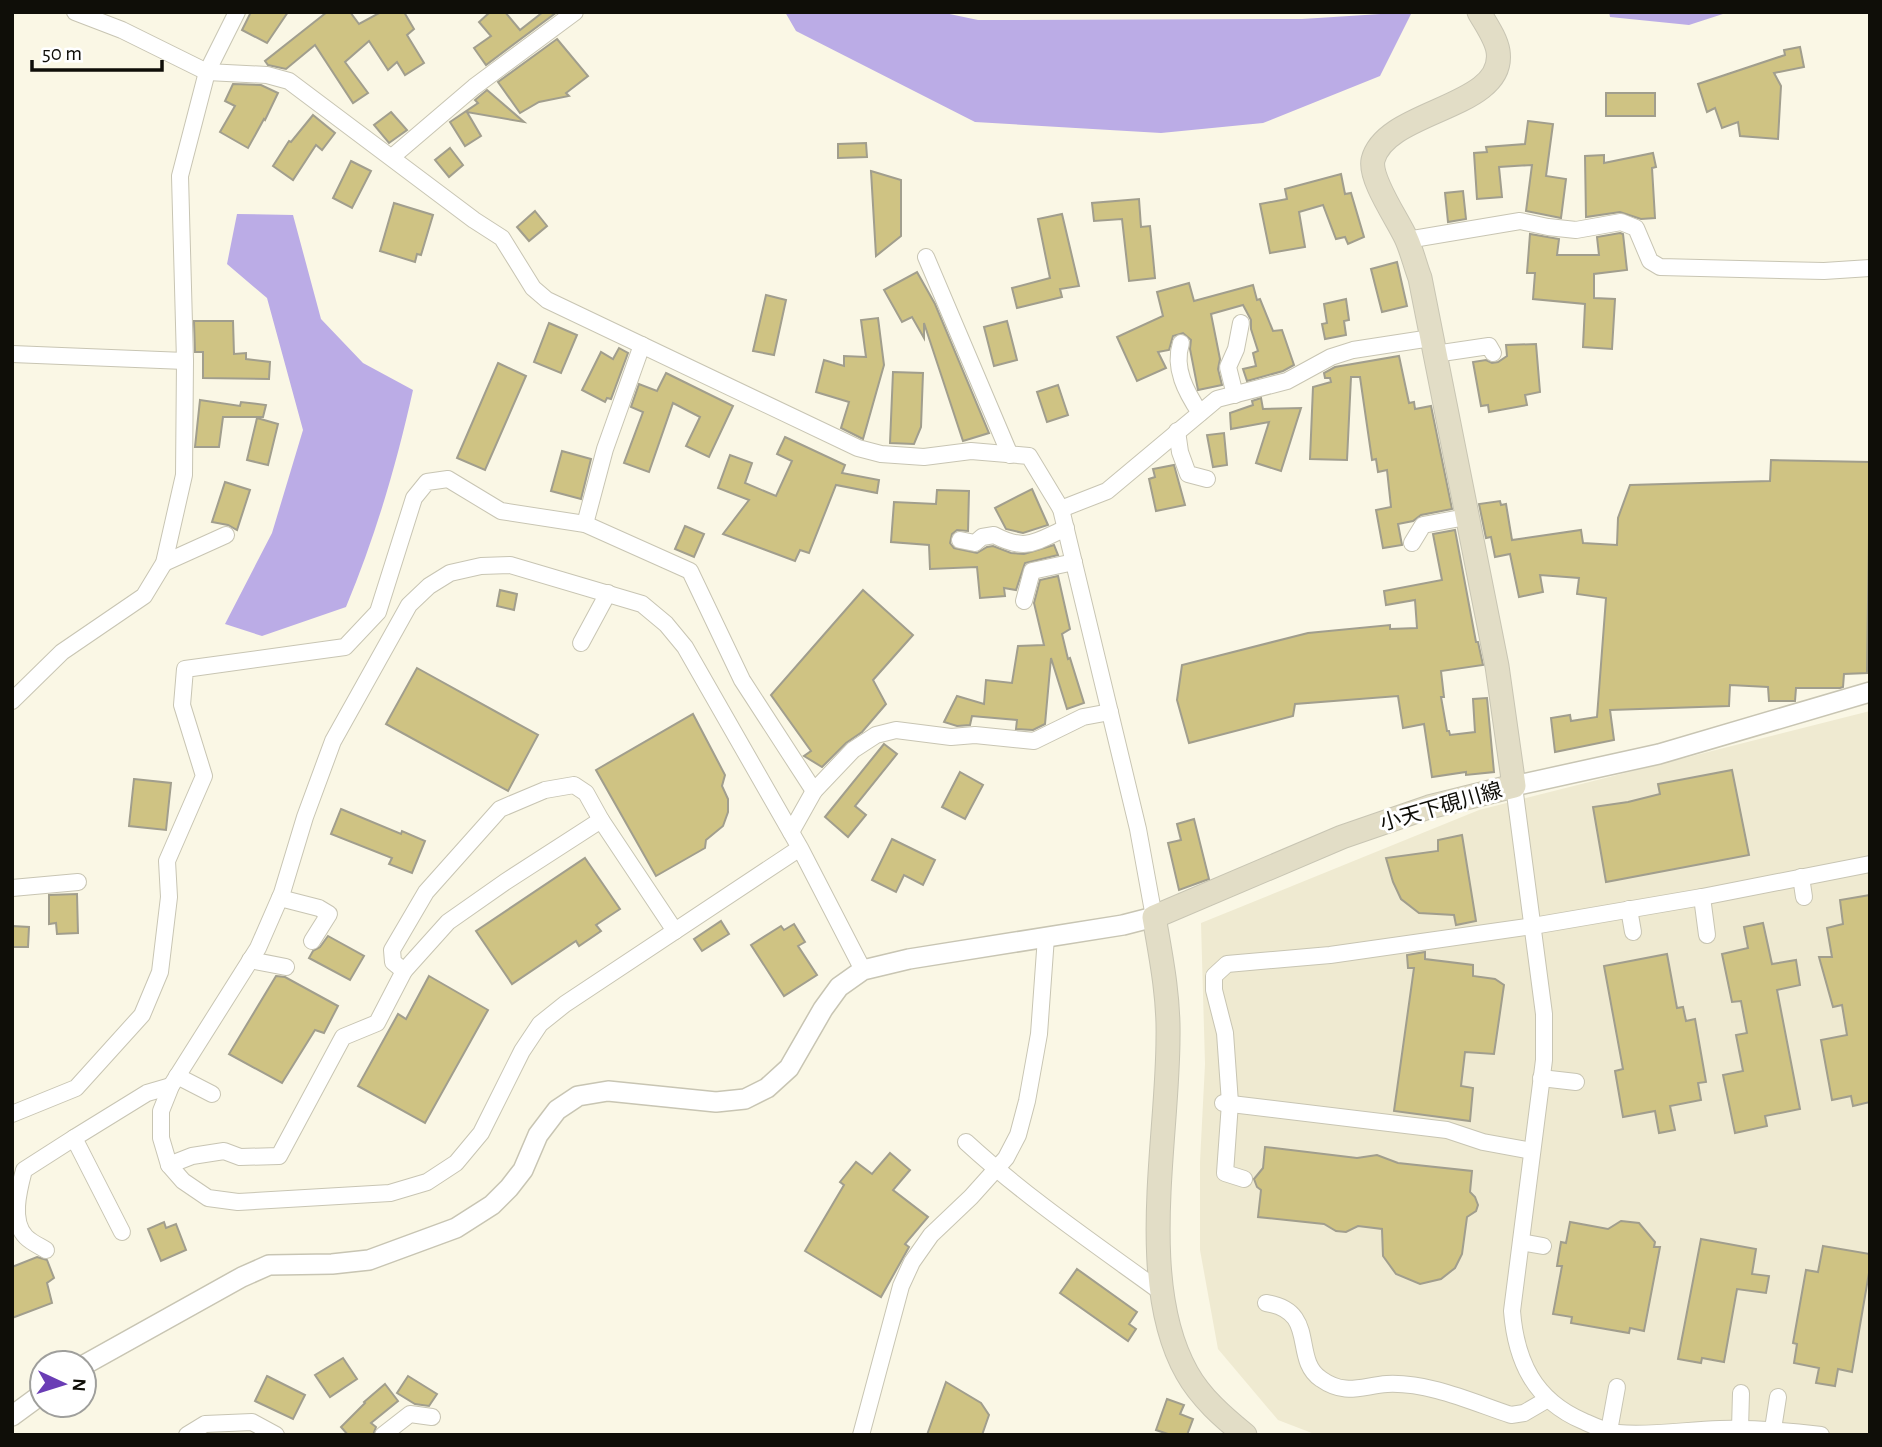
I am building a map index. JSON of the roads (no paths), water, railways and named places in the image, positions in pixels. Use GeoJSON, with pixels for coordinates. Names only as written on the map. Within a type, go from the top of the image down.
{"type":"FeatureCollection","features":[{"type":"Feature","properties":{"kind":"main road","name":"小天下硯川線"},"geometry":{"type":"LineString","coordinates":[[1154,917],[1342,838],[1429,807],[1514,786],[1497,665],[1420,278],[1407,240],[1374,175],[1373,161],[1383,141],[1484,87],[1496,70],[1498,50],[1479,12]]}},
{"type":"Feature","properties":{"kind":"main road"},"geometry":{"type":"LineString","coordinates":[[1154,917],[1166,982],[1168,1036],[1158,1255],[1161,1292],[1169,1333],[1188,1374],[1217,1412],[1245,1435]]}},
{"type":"Feature","properties":{"kind":"street"},"geometry":{"type":"LineString","coordinates":[[75,12],[122,30],[207,72],[267,75],[289,81],[474,220],[502,238],[533,288],[547,300],[858,448],[881,454],[925,457],[971,451],[1030,456],[1061,509],[1138,829],[1154,917],[1123,925],[909,959],[863,970],[839,987],[789,1068],[767,1088],[745,1099],[716,1101],[608,1091],[578,1096],[556,1110],[538,1135],[523,1170],[509,1188],[492,1205],[456,1228],[369,1260],[332,1264],[269,1265],[242,1277],[98,1357]]}},
{"type":"Feature","properties":{"kind":"street"},"geometry":{"type":"LineString","coordinates":[[12,701],[62,652],[144,596],[164,563],[184,475],[185,361],[180,176],[207,72],[237,12]]}},
{"type":"Feature","properties":{"kind":"street"},"geometry":{"type":"LineString","coordinates":[[392,157],[474,87],[575,12]]}},
{"type":"Feature","properties":{"kind":"street"},"geometry":{"type":"LineString","coordinates":[[1407,240],[1520,221],[1576,230],[1621,222],[1636,228],[1650,261],[1660,267],[1825,271],[1870,268]]}},
{"type":"Feature","properties":{"kind":"street"},"geometry":{"type":"LineString","coordinates":[[926,257],[1010,455]]}},
{"type":"Feature","properties":{"kind":"street"},"geometry":{"type":"LineString","coordinates":[[1235,395],[1228,367],[1236,349],[1241,323]]}},
{"type":"Feature","properties":{"kind":"street"},"geometry":{"type":"LineString","coordinates":[[1181,343],[1177,354],[1181,377],[1188,395],[1200,413]]}},
{"type":"Feature","properties":{"kind":"street"},"geometry":{"type":"LineString","coordinates":[[585,524],[605,449],[642,345]]}},
{"type":"Feature","properties":{"kind":"street"},"geometry":{"type":"LineString","coordinates":[[1061,509],[1107,491],[1217,399],[1287,381],[1331,357],[1353,350],[1433,346],[1489,346],[1493,353]]}},
{"type":"Feature","properties":{"kind":"street"},"geometry":{"type":"LineString","coordinates":[[12,354],[185,361]]}},
{"type":"Feature","properties":{"kind":"street"},"geometry":{"type":"LineString","coordinates":[[1177,431],[1180,452],[1188,474],[1207,479]]}},
{"type":"Feature","properties":{"kind":"street"},"geometry":{"type":"LineString","coordinates":[[12,1114],[76,1088],[142,1015],[160,972],[169,897],[167,861],[204,776],[182,705],[185,669],[345,647],[378,612],[414,498],[426,482],[448,479],[501,511],[585,524],[690,571],[742,680],[814,791]]}},
{"type":"Feature","properties":{"kind":"street"},"geometry":{"type":"LineString","coordinates":[[1412,543],[1423,525],[1466,517]]}},
{"type":"Feature","properties":{"kind":"street"},"geometry":{"type":"LineString","coordinates":[[960,540],[975,543],[982,537],[994,535],[1012,545],[1029,544],[1066,528]]}},
{"type":"Feature","properties":{"kind":"street"},"geometry":{"type":"LineString","coordinates":[[164,563],[226,535]]}},
{"type":"Feature","properties":{"kind":"street"},"geometry":{"type":"LineString","coordinates":[[1024,601],[1032,571],[1074,562]]}},
{"type":"Feature","properties":{"kind":"street"},"geometry":{"type":"LineString","coordinates":[[800,848],[565,1004],[540,1024],[522,1051],[481,1133],[456,1163],[427,1182],[390,1193],[238,1202],[208,1198],[183,1181],[169,1165],[161,1138],[160,1111],[174,1081],[250,960],[280,898],[304,817],[333,741],[409,605],[429,586],[450,573],[481,566],[510,565],[642,604],[666,624],[685,647],[791,832],[800,848],[863,970]]}},
{"type":"Feature","properties":{"kind":"street"},"geometry":{"type":"LineString","coordinates":[[581,643],[608,593]]}},
{"type":"Feature","properties":{"kind":"street"},"geometry":{"type":"LineString","coordinates":[[1821,1435],[1773,1429],[1643,1434],[1609,1431],[1572,1416],[1548,1399],[1532,1381],[1521,1360],[1514,1339],[1512,1311],[1541,1079],[1544,1014],[1514,786],[1659,754],[1870,692]]}},
{"type":"Feature","properties":{"kind":"street"},"geometry":{"type":"LineString","coordinates":[[791,832],[814,791],[853,750],[876,735],[896,730],[951,737],[985,736],[1034,741],[1083,717],[1110,712]]}},
{"type":"Feature","properties":{"kind":"street"},"geometry":{"type":"LineString","coordinates":[[404,971],[393,962],[391,950],[426,892],[500,809],[545,790],[574,785],[586,793],[601,820],[676,931]]}},
{"type":"Feature","properties":{"kind":"street"},"geometry":{"type":"LineString","coordinates":[[169,1165],[192,1156],[224,1151],[240,1157],[279,1156],[343,1037],[377,1023],[404,971],[448,922],[505,881],[601,820]]}},
{"type":"Feature","properties":{"kind":"street"},"geometry":{"type":"LineString","coordinates":[[1244,1179],[1225,1173],[1227,1103],[1224,1033],[1214,990],[1214,976],[1227,964],[1330,955],[1533,926],[1702,897],[1870,863]]}},
{"type":"Feature","properties":{"kind":"street"},"geometry":{"type":"LineString","coordinates":[[1801,877],[1804,897]]}},
{"type":"Feature","properties":{"kind":"street"},"geometry":{"type":"LineString","coordinates":[[12,888],[78,883]]}},
{"type":"Feature","properties":{"kind":"street"},"geometry":{"type":"LineString","coordinates":[[1702,897],[1707,935]]}},
{"type":"Feature","properties":{"kind":"street"},"geometry":{"type":"LineString","coordinates":[[280,898],[319,908],[328,914],[312,941]]}},
{"type":"Feature","properties":{"kind":"street"},"geometry":{"type":"LineString","coordinates":[[1629,909],[1633,932]]}},
{"type":"Feature","properties":{"kind":"street"},"geometry":{"type":"LineString","coordinates":[[861,1435],[901,1286],[912,1262],[931,1234],[971,1197],[1006,1158],[1018,1135],[1039,1034],[1046,937]]}},
{"type":"Feature","properties":{"kind":"street"},"geometry":{"type":"LineString","coordinates":[[250,960],[286,967]]}},
{"type":"Feature","properties":{"kind":"street"},"geometry":{"type":"LineString","coordinates":[[1541,1079],[1576,1082]]}},
{"type":"Feature","properties":{"kind":"street"},"geometry":{"type":"LineString","coordinates":[[46,1250],[24,1236],[18,1218],[18,1172],[147,1093],[174,1081],[212,1094]]}},
{"type":"Feature","properties":{"kind":"street"},"geometry":{"type":"LineString","coordinates":[[1227,1103],[1447,1130],[1483,1142],[1532,1152]]}},
{"type":"Feature","properties":{"kind":"street"},"geometry":{"type":"LineString","coordinates":[[74,1138],[122,1233]]}},
{"type":"Feature","properties":{"kind":"street"},"geometry":{"type":"LineString","coordinates":[[967,1142],[996,1169],[1161,1292]]}},
{"type":"Feature","properties":{"kind":"street"},"geometry":{"type":"LineString","coordinates":[[1521,1242],[1543,1246]]}},
{"type":"Feature","properties":{"kind":"street"},"geometry":{"type":"LineString","coordinates":[[1266,1303],[1281,1306],[1295,1317],[1310,1364],[1318,1378],[1338,1388],[1357,1390],[1386,1384],[1417,1385],[1511,1415],[1524,1413],[1548,1399]]}},
{"type":"Feature","properties":{"kind":"street"},"geometry":{"type":"LineString","coordinates":[[1609,1431],[1617,1387]]}},
{"type":"Feature","properties":{"kind":"street"},"geometry":{"type":"LineString","coordinates":[[1740,1429],[1741,1393]]}},
{"type":"Feature","properties":{"kind":"street"},"geometry":{"type":"LineString","coordinates":[[1773,1429],[1778,1397]]}},
{"type":"Feature","properties":{"kind":"street"},"geometry":{"type":"LineString","coordinates":[[12,1416],[28,1404]]}},
{"type":"Feature","properties":{"kind":"street"},"geometry":{"type":"LineString","coordinates":[[383,1435],[410,1414],[432,1417]]}},
{"type":"Feature","properties":{"kind":"street"},"geometry":{"type":"LineString","coordinates":[[187,1435],[205,1424],[252,1422],[276,1435]]}}]}
